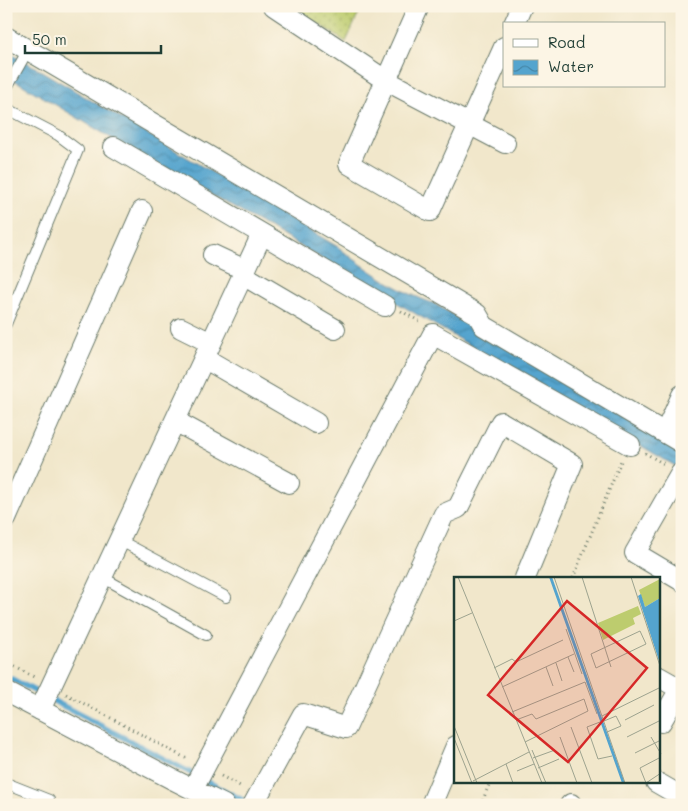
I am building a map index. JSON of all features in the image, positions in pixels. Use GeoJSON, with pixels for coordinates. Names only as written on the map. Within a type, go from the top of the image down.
{"type":"FeatureCollection","features":[{"type":"Feature","properties":{"kind":"street"},"geometry":{"type":"LineString","coordinates":[[274,6],[385,80],[505,143]]}},
{"type":"Feature","properties":{"kind":"street"},"geometry":{"type":"LineString","coordinates":[[419,6],[349,164],[430,211],[503,49]]}},
{"type":"Feature","properties":{"kind":"street"},"geometry":{"type":"LineString","coordinates":[[515,22],[522,6]]}},
{"type":"Feature","properties":{"kind":"street"},"geometry":{"type":"LineString","coordinates":[[6,37],[26,54],[477,314],[484,326],[682,443]]}},
{"type":"Feature","properties":{"kind":"street"},"geometry":{"type":"LineString","coordinates":[[114,147],[385,306]]}},
{"type":"Feature","properties":{"kind":"street"},"geometry":{"type":"LineString","coordinates":[[6,519],[142,211]]}},
{"type":"Feature","properties":{"kind":"street"},"geometry":{"type":"LineString","coordinates":[[45,697],[262,234]]}},
{"type":"Feature","properties":{"kind":"street"},"geometry":{"type":"LineString","coordinates":[[213,255],[335,329]]}},
{"type":"Feature","properties":{"kind":"street"},"geometry":{"type":"LineString","coordinates":[[181,328],[208,351],[316,423]]}},
{"type":"Feature","properties":{"kind":"street"},"geometry":{"type":"LineString","coordinates":[[199,778],[433,334],[630,445]]}},
{"type":"Feature","properties":{"kind":"street"},"geometry":{"type":"LineString","coordinates":[[664,433],[682,395]]}},
{"type":"Feature","properties":{"kind":"street"},"geometry":{"type":"LineString","coordinates":[[174,421],[290,483]]}},
{"type":"Feature","properties":{"kind":"street"},"geometry":{"type":"LineString","coordinates":[[256,799],[303,714],[346,728],[444,514],[458,508],[502,422],[572,464],[525,577]]}},
{"type":"Feature","properties":{"kind":"street"},"geometry":{"type":"LineString","coordinates":[[681,473],[635,553],[682,580]]}},
{"type":"Feature","properties":{"kind":"street"},"geometry":{"type":"LineString","coordinates":[[660,678],[681,690],[661,722]]}},
{"type":"Feature","properties":{"kind":"street"},"geometry":{"type":"LineString","coordinates":[[6,692],[45,697],[199,778],[224,805]]}},
{"type":"Feature","properties":{"kind":"street"},"geometry":{"type":"LineString","coordinates":[[431,805],[454,751]]}},
{"type":"Feature","properties":{"kind":"street"},"geometry":{"type":"LineString","coordinates":[[659,784],[682,797]]}},
{"type":"Feature","properties":{"kind":"lane"},"geometry":{"type":"LineString","coordinates":[[6,90],[26,54]]}},
{"type":"Feature","properties":{"kind":"lane"},"geometry":{"type":"LineString","coordinates":[[6,108],[58,135],[78,150],[6,324]]}},
{"type":"Feature","properties":{"kind":"lane"},"geometry":{"type":"LineString","coordinates":[[119,540],[226,597]]}},
{"type":"Feature","properties":{"kind":"lane"},"geometry":{"type":"LineString","coordinates":[[102,577],[206,635]]}},
{"type":"Feature","properties":{"kind":"lane"},"geometry":{"type":"LineString","coordinates":[[6,782],[49,800],[47,805]]}},
{"type":"Feature","properties":{"kind":"path"},"geometry":{"type":"LineString","coordinates":[[385,306],[390,304],[428,326],[433,334]]}},
{"type":"Feature","properties":{"kind":"path"},"geometry":{"type":"LineString","coordinates":[[573,577],[630,445],[681,473]]}},
{"type":"Feature","properties":{"kind":"path"},"geometry":{"type":"LineString","coordinates":[[6,662],[45,697],[199,778],[256,799]]}},
{"type":"Feature","properties":{"kind":"path"},"geometry":{"type":"LineString","coordinates":[[481,805],[489,784]]}},
{"type":"Feature","properties":{"kind":"green space"},"geometry":{"type":"Polygon","coordinates":[[[291,6],[362,6],[346,42],[291,6]]]}},
{"type":"Feature","properties":{"kind":"water"},"geometry":{"type":"Polygon","coordinates":[[[6,50],[338,247],[384,279],[421,299],[433,303],[682,451],[682,470],[6,75],[6,50]]]}},
{"type":"Feature","properties":{"kind":"waterway"},"geometry":{"type":"LineString","coordinates":[[6,676],[250,804]]}}]}
